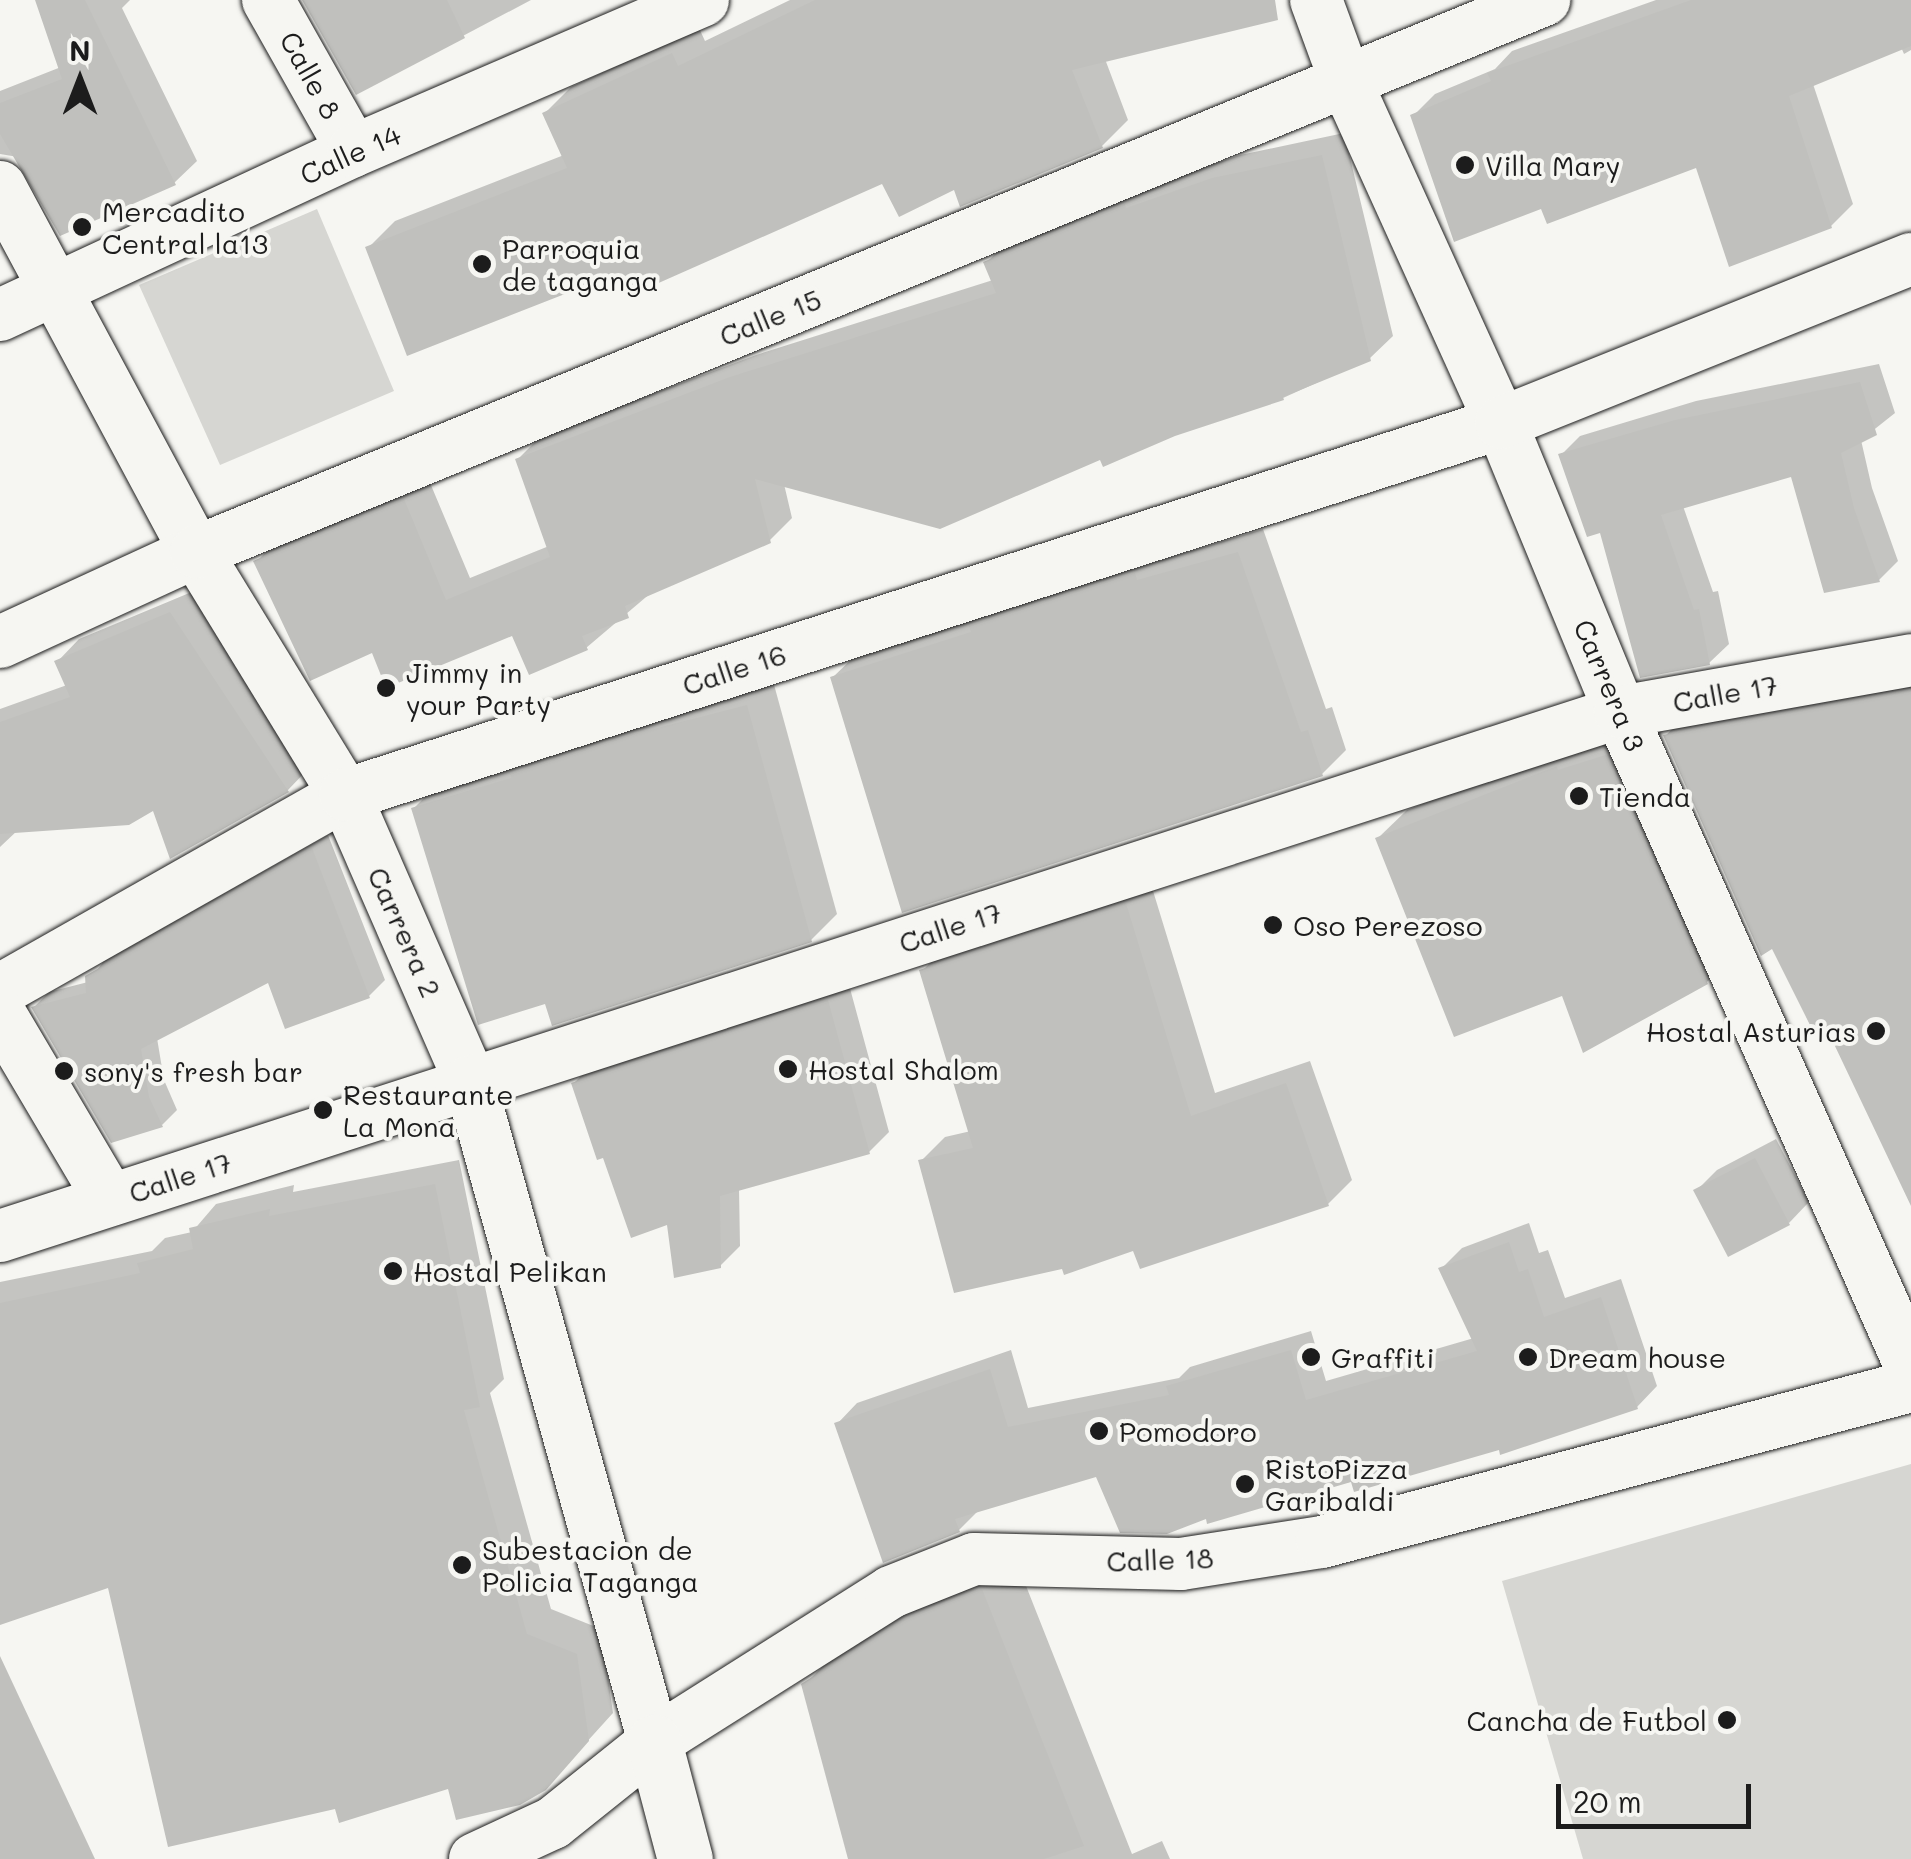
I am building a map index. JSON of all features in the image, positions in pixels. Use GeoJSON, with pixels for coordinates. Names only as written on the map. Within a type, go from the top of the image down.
{"type":"FeatureCollection","features":[{"type":"Feature","properties":{"kind":"street","name":"Calle 8"},"geometry":{"type":"LineString","coordinates":[[268,0],[353,151]]}},
{"type":"Feature","properties":{"kind":"street","name":"Calle 14"},"geometry":{"type":"LineString","coordinates":[[0,315],[353,151],[703,0]]}},
{"type":"Feature","properties":{"kind":"street","name":"Carrera 3"},"geometry":{"type":"LineString","coordinates":[[1316,0],[1346,82],[1501,423],[1620,712],[1911,1367]]}},
{"type":"Feature","properties":{"kind":"street","name":"Calle 15"},"geometry":{"type":"LineString","coordinates":[[0,642],[196,552],[1544,0]]}},
{"type":"Feature","properties":{"kind":"street","name":"Carrera 2"},"geometry":{"type":"LineString","coordinates":[[0,188],[196,552],[345,794],[470,1081],[654,1742]]}},
{"type":"Feature","properties":{"kind":"street","name":"Calle 16"},"geometry":{"type":"LineString","coordinates":[[0,990],[345,794],[1501,423],[1911,258]]}},
{"type":"Feature","properties":{"kind":"street","name":"Calle 17"},"geometry":{"type":"LineString","coordinates":[[0,1236],[1620,712],[1911,660]]}},
{"type":"Feature","properties":{"kind":"street"},"geometry":{"type":"LineString","coordinates":[[0,1014],[110,1200]]}},
{"type":"Feature","properties":{"kind":"street","name":"Calle 18"},"geometry":{"type":"LineString","coordinates":[[475,1859],[554,1823],[654,1742],[892,1592],[974,1559],[1182,1564],[1322,1542],[1911,1386]]}},
{"type":"Feature","properties":{"kind":"street"},"geometry":{"type":"LineString","coordinates":[[654,1742],[684,1859]]}},
{"type":"Feature","properties":{"kind":"shaded area"},"geometry":{"type":"Polygon","coordinates":[[[317,209],[394,391],[220,465],[139,285],[317,209]]]}},
{"type":"Feature","properties":{"kind":"shaded area","name":"Cancha de Futbol"},"geometry":{"type":"Polygon","coordinates":[[[1911,1464],[1911,1859],[1583,1859],[1502,1581],[1911,1464]]]}},
{"type":"Feature","properties":{"kind":"building"},"geometry":{"type":"Polygon","coordinates":[[[35,0],[85,0],[176,185],[60,236],[0,134],[0,103],[62,79],[35,0]]]}},
{"type":"Feature","properties":{"kind":"building"},"geometry":{"type":"Polygon","coordinates":[[[302,0],[447,0],[465,38],[356,95],[302,0]]]}},
{"type":"Feature","properties":{"kind":"building"},"geometry":{"type":"Polygon","coordinates":[[[815,0],[1275,0],[1278,20],[1072,70],[1103,148],[960,207],[954,190],[899,217],[882,184],[627,297],[616,274],[407,356],[365,247],[567,168],[542,113],[672,53],[678,66],[815,0]]]}},
{"type":"Feature","properties":{"kind":"building"},"geometry":{"type":"Polygon","coordinates":[[[1691,0],[1911,0],[1911,46],[1789,96],[1832,228],[1729,267],[1696,168],[1547,224],[1541,209],[1454,242],[1410,115],[1491,81],[1487,73],[1691,0]]]}},
{"type":"Feature","properties":{"kind":"building"},"geometry":{"type":"Polygon","coordinates":[[[1322,155],[1371,361],[1283,397],[1284,400],[1175,436],[1103,467],[1100,460],[940,529],[755,479],[771,543],[625,606],[629,618],[582,636],[588,650],[529,675],[512,636],[386,688],[372,653],[310,681],[253,561],[404,499],[446,600],[550,557],[515,459],[730,377],[996,293],[983,262],[1125,204],[1126,208],[1212,178],[1322,155]]]}},
{"type":"Feature","properties":{"kind":"building"},"geometry":{"type":"Polygon","coordinates":[[[1860,382],[1877,435],[1841,453],[1854,508],[1880,582],[1824,593],[1791,477],[1661,515],[1694,610],[1699,609],[1710,665],[1640,678],[1600,533],[1587,537],[1558,454],[1675,420],[1860,382]]]}},
{"type":"Feature","properties":{"kind":"building"},"geometry":{"type":"Polygon","coordinates":[[[1238,552],[1301,732],[1308,730],[1323,776],[902,913],[830,677],[971,632],[969,626],[1135,573],[1137,580],[1238,552]]]}},
{"type":"Feature","properties":{"kind":"building"},"geometry":{"type":"Polygon","coordinates":[[[170,612],[289,792],[170,859],[153,811],[129,825],[0,834],[0,722],[70,697],[54,661],[170,612]]]}},
{"type":"Feature","properties":{"kind":"building"},"geometry":{"type":"Polygon","coordinates":[[[1911,690],[1911,1206],[1824,1023],[1812,1029],[1772,949],[1761,956],[1663,735],[1911,690]]]}},
{"type":"Feature","properties":{"kind":"building"},"geometry":{"type":"Polygon","coordinates":[[[747,705],[812,942],[552,1026],[545,1004],[478,1025],[411,808],[511,778],[510,774],[634,734],[747,705]]]}},
{"type":"Feature","properties":{"kind":"building"},"geometry":{"type":"Polygon","coordinates":[[[1606,755],[1708,984],[1583,1053],[1562,996],[1454,1037],[1375,838],[1557,766],[1558,770],[1606,755]]]}},
{"type":"Feature","properties":{"kind":"building"},"geometry":{"type":"Polygon","coordinates":[[[312,848],[370,998],[285,1029],[268,983],[141,1049],[149,1097],[163,1127],[111,1143],[31,1007],[86,993],[85,976],[312,848]]]}},
{"type":"Feature","properties":{"kind":"building"},"geometry":{"type":"Polygon","coordinates":[[[1126,903],[1191,1116],[1286,1083],[1329,1206],[1140,1269],[1133,1251],[1064,1275],[1062,1269],[954,1293],[918,1160],[973,1148],[919,970],[1126,903]]]}},
{"type":"Feature","properties":{"kind":"building"},"geometry":{"type":"Polygon","coordinates":[[[828,1000],[870,1154],[720,1196],[721,1268],[674,1278],[667,1225],[631,1238],[603,1158],[597,1160],[571,1083],[828,1000]]]}},
{"type":"Feature","properties":{"kind":"building"},"geometry":{"type":"Polygon","coordinates":[[[1755,1158],[1790,1225],[1728,1257],[1693,1190],[1755,1158]]]}},
{"type":"Feature","properties":{"kind":"building"},"geometry":{"type":"Polygon","coordinates":[[[435,1184],[480,1407],[464,1410],[527,1634],[577,1654],[589,1741],[546,1790],[520,1805],[456,1820],[448,1789],[339,1823],[335,1809],[168,1847],[108,1588],[0,1625],[0,1303],[140,1273],[137,1263],[193,1249],[189,1228],[270,1209],[269,1216],[435,1184]]]}},
{"type":"Feature","properties":{"kind":"building"},"geometry":{"type":"Polygon","coordinates":[[[1509,1242],[1519,1272],[1528,1269],[1544,1317],[1601,1297],[1638,1409],[1500,1455],[1499,1450],[1354,1492],[1351,1482],[1207,1524],[1206,1519],[1167,1534],[1120,1533],[1096,1477],[955,1519],[960,1532],[883,1563],[834,1423],[990,1369],[1008,1427],[1169,1395],[1166,1386],[1291,1350],[1306,1400],[1477,1351],[1438,1268],[1509,1242]]]}},
{"type":"Feature","properties":{"kind":"building"},"geometry":{"type":"Polygon","coordinates":[[[982,1589],[1084,1846],[1044,1859],[848,1859],[801,1684],[905,1619],[982,1589]]]}},
{"type":"Feature","properties":{"kind":"building"},"geometry":{"type":"Polygon","coordinates":[[[0,1656],[95,1859],[0,1859],[0,1656]]]}},
{"type":"Feature","properties":{"kind":"place","name":"Villa Mary"},"geometry":{"type":"Point","coordinates":[1465,165]}},
{"type":"Feature","properties":{"kind":"place","name":"Mercadito Central la13"},"geometry":{"type":"Point","coordinates":[82,227]}},
{"type":"Feature","properties":{"kind":"place","name":"Parroquia de taganga"},"geometry":{"type":"Point","coordinates":[482,264]}},
{"type":"Feature","properties":{"kind":"place","name":"Jimmy in your Party"},"geometry":{"type":"Point","coordinates":[386,688]}},
{"type":"Feature","properties":{"kind":"place","name":"Tienda"},"geometry":{"type":"Point","coordinates":[1579,796]}},
{"type":"Feature","properties":{"kind":"place","name":"Oso Perezoso"},"geometry":{"type":"Point","coordinates":[1273,925]}},
{"type":"Feature","properties":{"kind":"place","name":"Hostal Asturias"},"geometry":{"type":"Point","coordinates":[1876,1031]}},
{"type":"Feature","properties":{"kind":"place","name":"Hostal Shalom"},"geometry":{"type":"Point","coordinates":[788,1069]}},
{"type":"Feature","properties":{"kind":"place","name":"sony's fresh bar"},"geometry":{"type":"Point","coordinates":[64,1071]}},
{"type":"Feature","properties":{"kind":"place","name":"Restaurante La Mona"},"geometry":{"type":"Point","coordinates":[323,1110]}},
{"type":"Feature","properties":{"kind":"place","name":"Hostal Pelikan"},"geometry":{"type":"Point","coordinates":[393,1271]}},
{"type":"Feature","properties":{"kind":"place","name":"Graffiti"},"geometry":{"type":"Point","coordinates":[1311,1357]}},
{"type":"Feature","properties":{"kind":"place","name":"Dream house"},"geometry":{"type":"Point","coordinates":[1528,1357]}},
{"type":"Feature","properties":{"kind":"place","name":"Pomodoro"},"geometry":{"type":"Point","coordinates":[1099,1431]}},
{"type":"Feature","properties":{"kind":"place","name":"RistoPizza Garibaldi"},"geometry":{"type":"Point","coordinates":[1245,1484]}},
{"type":"Feature","properties":{"kind":"place","name":"Subestacion de Policia Taganga"},"geometry":{"type":"Point","coordinates":[462,1565]}},
{"type":"Feature","properties":{"kind":"place","name":"Cancha de Futbol"},"geometry":{"type":"Point","coordinates":[1727,1720]}}]}
